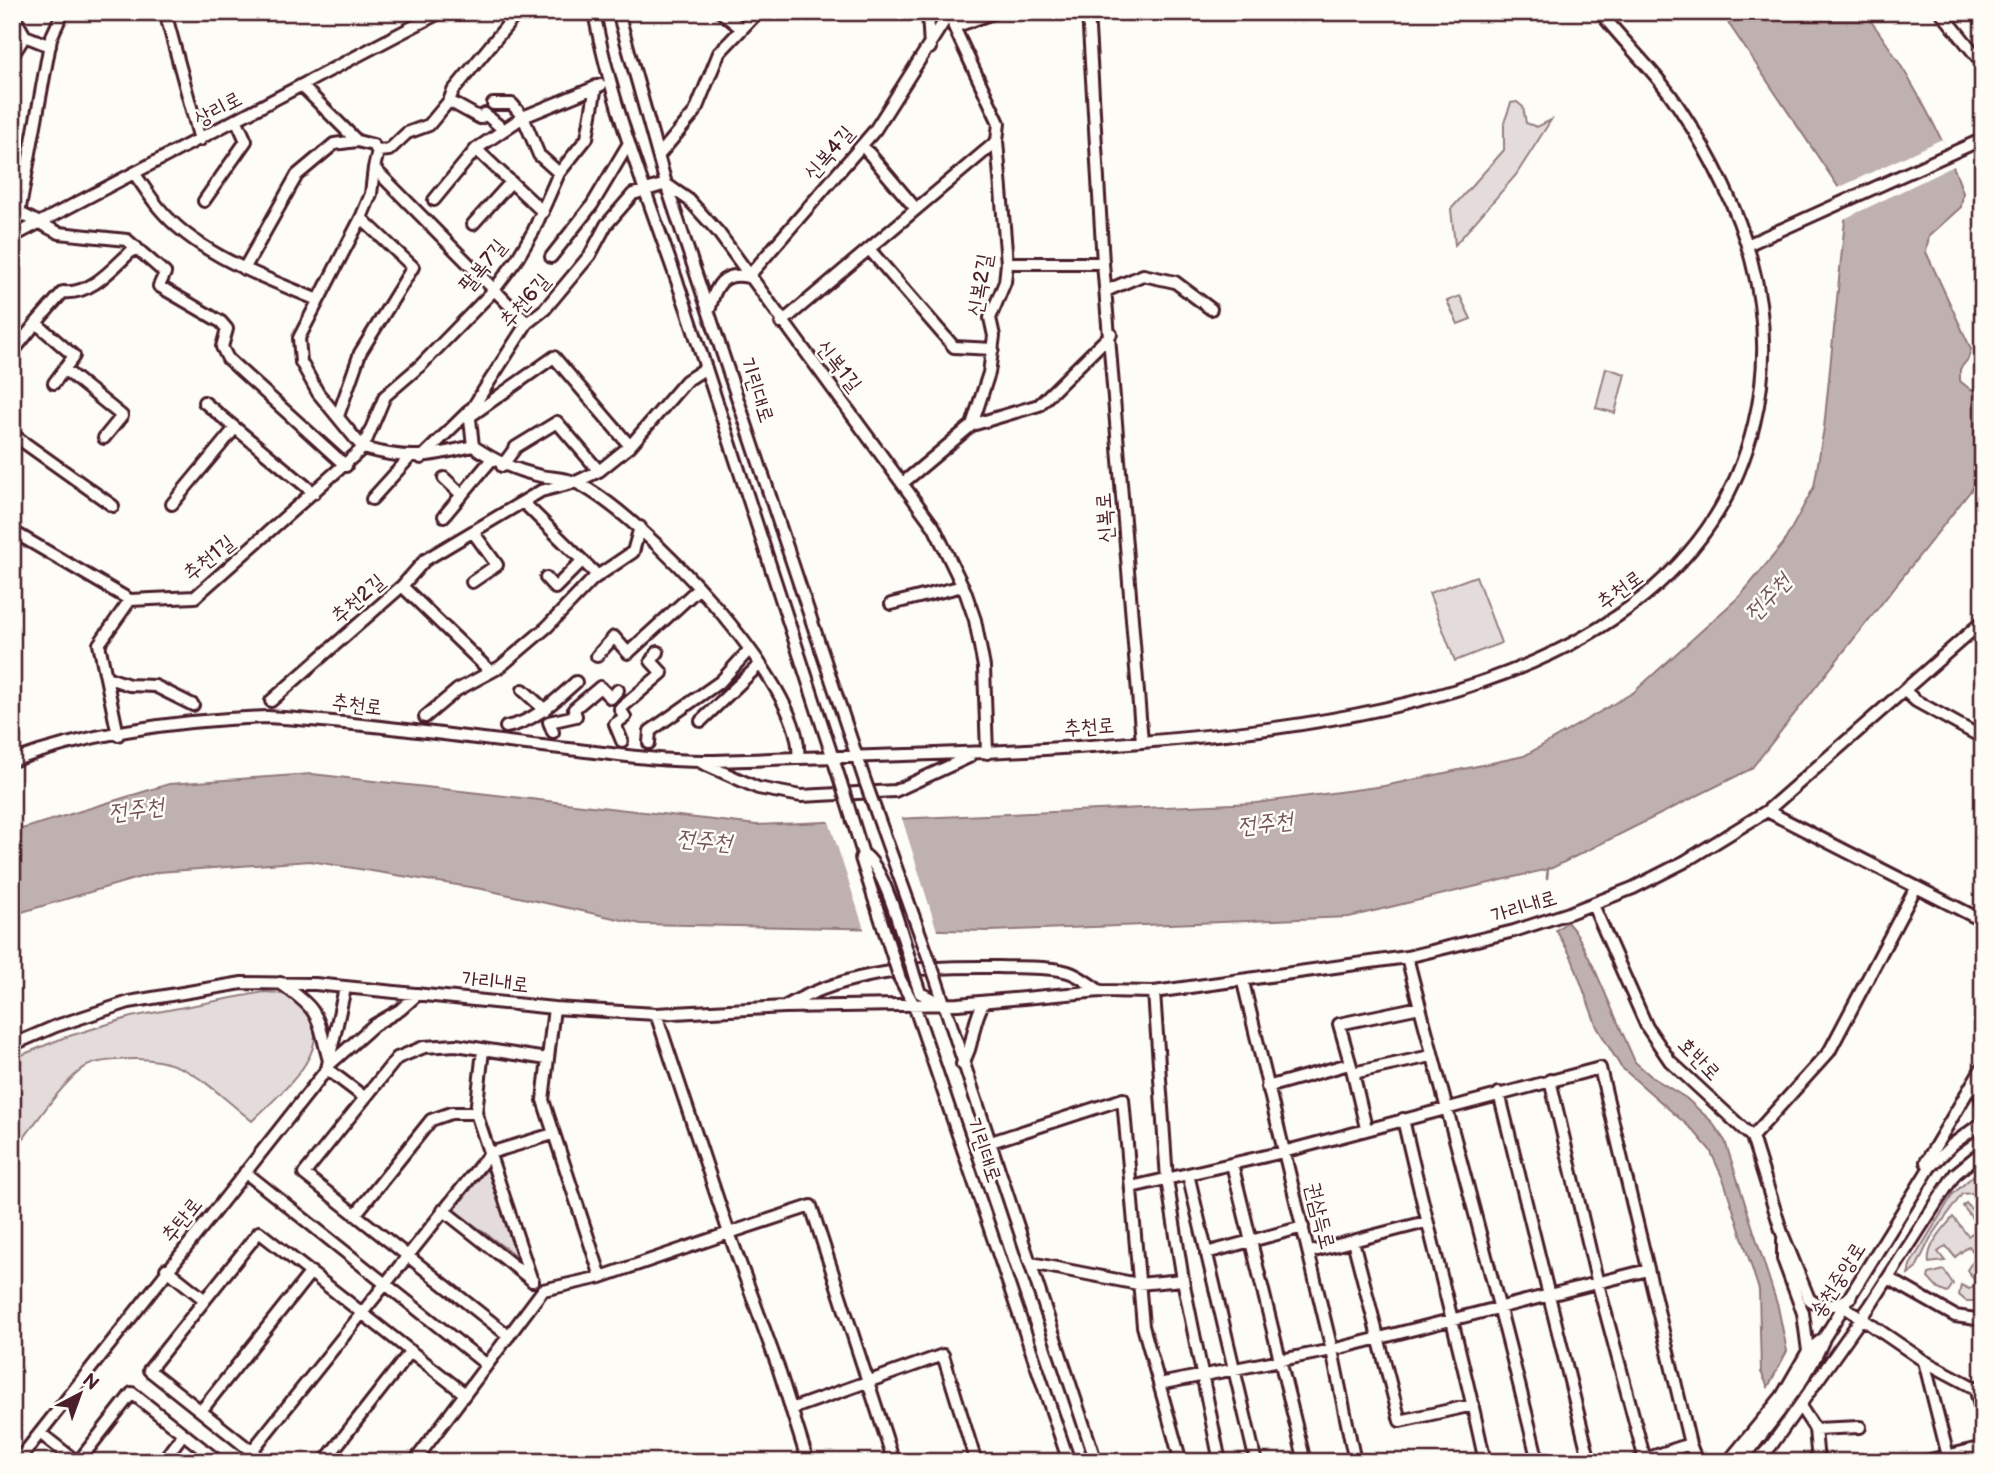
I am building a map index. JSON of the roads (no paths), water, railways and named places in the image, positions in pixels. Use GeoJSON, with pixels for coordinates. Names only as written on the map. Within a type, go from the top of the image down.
{"type":"FeatureCollection","features":[{"type":"Feature","properties":{"kind":"street"},"geometry":{"type":"LineString","coordinates":[[63,12],[50,46],[16,211],[59,233],[127,240],[165,273],[159,286],[221,322],[227,329],[222,347],[228,359],[346,466]]}},
{"type":"Feature","properties":{"kind":"street"},"geometry":{"type":"LineString","coordinates":[[165,12],[200,140]]}},
{"type":"Feature","properties":{"kind":"street","name":"상리로"},"geometry":{"type":"LineString","coordinates":[[12,237],[441,12]]}},
{"type":"Feature","properties":{"kind":"street"},"geometry":{"type":"LineString","coordinates":[[378,151],[389,150],[407,133],[429,125],[449,101],[453,90],[518,12]]}},
{"type":"Feature","properties":{"kind":"street","name":"기린대로"},"geometry":{"type":"LineString","coordinates":[[594,12],[610,81],[629,143],[647,189],[833,758],[863,854],[860,858],[900,979],[915,1005],[1069,1462]]}},
{"type":"Feature","properties":{"kind":"street","name":"기린대로"},"geometry":{"type":"LineString","coordinates":[[618,12],[666,184],[1096,1462]]}},
{"type":"Feature","properties":{"kind":"street"},"geometry":{"type":"LineString","coordinates":[[721,12],[742,29]]}},
{"type":"Feature","properties":{"kind":"street"},"geometry":{"type":"LineString","coordinates":[[659,155],[695,112],[719,53],[758,12]]}},
{"type":"Feature","properties":{"kind":"street"},"geometry":{"type":"LineString","coordinates":[[928,12],[930,48]]}},
{"type":"Feature","properties":{"kind":"street","name":"신복4길"},"geometry":{"type":"LineString","coordinates":[[748,277],[862,145],[930,48],[951,12]]}},
{"type":"Feature","properties":{"kind":"street","name":"신복2길"},"geometry":{"type":"LineString","coordinates":[[951,12],[954,27],[999,123],[997,141],[1007,263],[1004,282],[990,318],[993,349],[983,396],[972,425]]}},
{"type":"Feature","properties":{"kind":"street"},"geometry":{"type":"LineString","coordinates":[[954,27],[996,12]]}},
{"type":"Feature","properties":{"kind":"street","name":"신복로"},"geometry":{"type":"LineString","coordinates":[[1088,12],[1103,263],[1108,290],[1142,742]]}},
{"type":"Feature","properties":{"kind":"street","name":"추천로"},"geometry":{"type":"LineString","coordinates":[[12,761],[45,749],[118,735],[229,718],[267,717],[699,761],[799,752],[833,758],[973,755],[1198,738],[1318,723],[1444,693],[1570,644],[1609,624],[1647,597],[1678,568],[1707,532],[1735,480],[1749,443],[1763,373],[1764,336],[1758,276],[1717,176],[1678,105],[1600,12]]}},
{"type":"Feature","properties":{"kind":"street"},"geometry":{"type":"LineString","coordinates":[[1941,12],[1983,64]]}},
{"type":"Feature","properties":{"kind":"street"},"geometry":{"type":"LineString","coordinates":[[12,13],[25,36],[50,46]]}},
{"type":"Feature","properties":{"kind":"street"},"geometry":{"type":"LineString","coordinates":[[12,49],[16,50],[25,36]]}},
{"type":"Feature","properties":{"kind":"street"},"geometry":{"type":"LineString","coordinates":[[435,200],[477,149],[523,117],[610,81]]}},
{"type":"Feature","properties":{"kind":"street"},"geometry":{"type":"LineString","coordinates":[[302,86],[357,141]]}},
{"type":"Feature","properties":{"kind":"street","name":"팔복7길"},"geometry":{"type":"LineString","coordinates":[[363,448],[385,396],[421,365],[494,290],[517,258],[543,212],[559,173],[587,138],[596,86]]}},
{"type":"Feature","properties":{"kind":"street"},"geometry":{"type":"LineString","coordinates":[[449,101],[480,118],[485,114],[504,130]]}},
{"type":"Feature","properties":{"kind":"street"},"geometry":{"type":"LineString","coordinates":[[493,104],[512,104],[523,117],[539,155],[559,173]]}},
{"type":"Feature","properties":{"kind":"street"},"geometry":{"type":"LineString","coordinates":[[204,201],[246,141],[237,121]]}},
{"type":"Feature","properties":{"kind":"street"},"geometry":{"type":"LineString","coordinates":[[1747,246],[1983,139]]}},
{"type":"Feature","properties":{"kind":"street"},"geometry":{"type":"LineString","coordinates":[[244,269],[297,175],[334,144],[357,141],[373,145],[378,151]]}},
{"type":"Feature","properties":{"kind":"street"},"geometry":{"type":"LineString","coordinates":[[782,323],[997,141]]}},
{"type":"Feature","properties":{"kind":"street"},"geometry":{"type":"LineString","coordinates":[[551,257],[592,205],[629,143]]}},
{"type":"Feature","properties":{"kind":"street"},"geometry":{"type":"LineString","coordinates":[[862,145],[916,209]]}},
{"type":"Feature","properties":{"kind":"street"},"geometry":{"type":"LineString","coordinates":[[477,149],[543,212]]}},
{"type":"Feature","properties":{"kind":"street"},"geometry":{"type":"LineString","coordinates":[[378,151],[371,194],[361,218],[299,338],[301,362],[318,393],[363,448],[416,458],[473,446],[497,463],[576,482],[640,527],[739,631],[796,730],[799,752]]}},
{"type":"Feature","properties":{"kind":"street"},"geometry":{"type":"LineString","coordinates":[[374,168],[527,323]]}},
{"type":"Feature","properties":{"kind":"street"},"geometry":{"type":"LineString","coordinates":[[134,173],[160,209],[187,234],[244,269],[318,300]]}},
{"type":"Feature","properties":{"kind":"street"},"geometry":{"type":"LineString","coordinates":[[473,224],[511,182]]}},
{"type":"Feature","properties":{"kind":"street","name":"추천6길"},"geometry":{"type":"LineString","coordinates":[[372,499],[469,413],[527,323],[545,309],[568,282],[590,255],[606,225],[633,194],[666,184]]}},
{"type":"Feature","properties":{"kind":"street","name":"신복1길"},"geometry":{"type":"LineString","coordinates":[[666,184],[689,200],[711,224],[782,323],[904,482],[934,527],[963,586],[975,620],[984,667],[988,753]]}},
{"type":"Feature","properties":{"kind":"street"},"geometry":{"type":"LineString","coordinates":[[338,416],[360,353],[413,267],[361,218]]}},
{"type":"Feature","properties":{"kind":"street"},"geometry":{"type":"LineString","coordinates":[[12,353],[63,292],[75,293],[87,289],[136,247]]}},
{"type":"Feature","properties":{"kind":"street"},"geometry":{"type":"LineString","coordinates":[[869,249],[954,347],[993,349]]}},
{"type":"Feature","properties":{"kind":"street"},"geometry":{"type":"LineString","coordinates":[[1007,263],[1103,263]]}},
{"type":"Feature","properties":{"kind":"street"},"geometry":{"type":"LineString","coordinates":[[1108,290],[1143,275],[1175,282],[1211,309]]}},
{"type":"Feature","properties":{"kind":"street"},"geometry":{"type":"LineString","coordinates":[[710,309],[714,291],[719,283],[731,276],[748,277]]}},
{"type":"Feature","properties":{"kind":"street"},"geometry":{"type":"LineString","coordinates":[[36,323],[74,356],[54,383]]}},
{"type":"Feature","properties":{"kind":"street"},"geometry":{"type":"LineString","coordinates":[[904,482],[972,425],[1040,405],[1074,374],[1111,334]]}},
{"type":"Feature","properties":{"kind":"street"},"geometry":{"type":"LineString","coordinates":[[473,446],[469,413],[554,357],[630,446]]}},
{"type":"Feature","properties":{"kind":"street","name":"추천2길"},"geometry":{"type":"LineString","coordinates":[[271,701],[402,586],[425,560],[541,491],[576,482],[599,471],[630,446],[686,381],[706,368]]}},
{"type":"Feature","properties":{"kind":"street"},"geometry":{"type":"LineString","coordinates":[[64,369],[122,416],[104,438]]}},
{"type":"Feature","properties":{"kind":"street"},"geometry":{"type":"LineString","coordinates":[[204,402],[314,494]]}},
{"type":"Feature","properties":{"kind":"street"},"geometry":{"type":"LineString","coordinates":[[444,516],[462,495],[516,447],[557,422],[599,471]]}},
{"type":"Feature","properties":{"kind":"street"},"geometry":{"type":"LineString","coordinates":[[172,504],[235,428]]}},
{"type":"Feature","properties":{"kind":"street"},"geometry":{"type":"LineString","coordinates":[[12,434],[113,506]]}},
{"type":"Feature","properties":{"kind":"street","name":"추천1길"},"geometry":{"type":"LineString","coordinates":[[130,600],[195,597],[346,466],[363,448]]}},
{"type":"Feature","properties":{"kind":"street"},"geometry":{"type":"LineString","coordinates":[[443,478],[462,495]]}},
{"type":"Feature","properties":{"kind":"street"},"geometry":{"type":"LineString","coordinates":[[523,502],[582,561],[589,564],[598,576]]}},
{"type":"Feature","properties":{"kind":"street"},"geometry":{"type":"LineString","coordinates":[[425,717],[457,690],[500,667],[598,576],[633,552],[640,527]]}},
{"type":"Feature","properties":{"kind":"street"},"geometry":{"type":"LineString","coordinates":[[12,531],[130,600],[99,644],[118,735]]}},
{"type":"Feature","properties":{"kind":"street"},"geometry":{"type":"LineString","coordinates":[[472,582],[497,565],[473,532]]}},
{"type":"Feature","properties":{"kind":"street"},"geometry":{"type":"LineString","coordinates":[[546,578],[555,588],[582,561]]}},
{"type":"Feature","properties":{"kind":"street"},"geometry":{"type":"LineString","coordinates":[[402,586],[490,671]]}},
{"type":"Feature","properties":{"kind":"street"},"geometry":{"type":"LineString","coordinates":[[891,604],[963,586]]}},
{"type":"Feature","properties":{"kind":"street"},"geometry":{"type":"LineString","coordinates":[[597,656],[614,637],[628,653],[699,587]]}},
{"type":"Feature","properties":{"kind":"street","name":"가리내로"},"geometry":{"type":"LineString","coordinates":[[12,1045],[56,1026],[129,1002],[207,987],[279,982],[554,1008],[656,1014],[784,1007],[943,1005],[1100,991],[1154,992],[1243,982],[1407,957],[1514,931],[1593,905],[1684,862],[1767,811],[1906,692],[1983,621]]}},
{"type":"Feature","properties":{"kind":"street"},"geometry":{"type":"LineString","coordinates":[[649,743],[650,731],[721,681],[749,650]]}},
{"type":"Feature","properties":{"kind":"street"},"geometry":{"type":"LineString","coordinates":[[622,741],[615,724],[625,717],[620,709],[662,673],[651,662],[658,652]]}},
{"type":"Feature","properties":{"kind":"street"},"geometry":{"type":"LineString","coordinates":[[701,721],[759,665]]}},
{"type":"Feature","properties":{"kind":"street"},"geometry":{"type":"LineString","coordinates":[[106,677],[129,685],[155,687],[193,705]]}},
{"type":"Feature","properties":{"kind":"street"},"geometry":{"type":"LineString","coordinates":[[506,727],[518,725],[545,710],[576,682]]}},
{"type":"Feature","properties":{"kind":"street"},"geometry":{"type":"LineString","coordinates":[[553,732],[549,722],[576,716],[574,709],[600,687],[611,698],[618,690]]}},
{"type":"Feature","properties":{"kind":"street"},"geometry":{"type":"LineString","coordinates":[[523,690],[545,710]]}},
{"type":"Feature","properties":{"kind":"street"},"geometry":{"type":"LineString","coordinates":[[1906,692],[1983,738]]}},
{"type":"Feature","properties":{"kind":"street","name":"추천로"},"geometry":{"type":"LineString","coordinates":[[699,761],[758,788],[801,796],[895,791],[973,755]]}},
{"type":"Feature","properties":{"kind":"street"},"geometry":{"type":"LineString","coordinates":[[1767,811],[1915,889],[1983,921]]}},
{"type":"Feature","properties":{"kind":"street","name":"기린대로"},"geometry":{"type":"LineString","coordinates":[[863,854],[871,857],[881,877],[920,993],[943,1005]]}},
{"type":"Feature","properties":{"kind":"street"},"geometry":{"type":"LineString","coordinates":[[1752,1137],[1829,1052],[1915,889]]}},
{"type":"Feature","properties":{"kind":"street","name":"호반로"},"geometry":{"type":"LineString","coordinates":[[1593,905],[1647,1027],[1670,1061],[1752,1137],[1782,1233],[1810,1299],[1817,1305],[1831,1307],[1847,1302]]}},
{"type":"Feature","properties":{"kind":"street"},"geometry":{"type":"LineString","coordinates":[[1407,957],[1431,1056],[1501,1307],[1538,1462]]}},
{"type":"Feature","properties":{"kind":"street"},"geometry":{"type":"LineString","coordinates":[[784,1007],[805,995],[872,973],[956,967],[1031,968],[1070,972],[1100,991]]}},
{"type":"Feature","properties":{"kind":"street"},"geometry":{"type":"LineString","coordinates":[[279,982],[313,1009],[323,1027],[329,1066],[364,1097]]}},
{"type":"Feature","properties":{"kind":"street","name":"권삼득로"},"geometry":{"type":"LineString","coordinates":[[1243,982],[1283,1152],[1310,1252],[1355,1462]]}},
{"type":"Feature","properties":{"kind":"street","name":"추탄로"},"geometry":{"type":"LineString","coordinates":[[17,1462],[166,1269],[329,1066],[345,988]]}},
{"type":"Feature","properties":{"kind":"street"},"geometry":{"type":"LineString","coordinates":[[1154,992],[1167,1178],[1183,1280],[1220,1462]]}},
{"type":"Feature","properties":{"kind":"street"},"geometry":{"type":"LineString","coordinates":[[329,1066],[374,1025],[400,1010],[418,994]]}},
{"type":"Feature","properties":{"kind":"street"},"geometry":{"type":"LineString","coordinates":[[962,1065],[968,1055],[972,1026],[984,1002]]}},
{"type":"Feature","properties":{"kind":"street"},"geometry":{"type":"LineString","coordinates":[[1366,1128],[1339,1024],[1420,1007]]}},
{"type":"Feature","properties":{"kind":"street"},"geometry":{"type":"LineString","coordinates":[[554,1008],[543,1100],[601,1277]]}},
{"type":"Feature","properties":{"kind":"street"},"geometry":{"type":"LineString","coordinates":[[656,1014],[808,1462]]}},
{"type":"Feature","properties":{"kind":"street"},"geometry":{"type":"LineString","coordinates":[[509,1336],[304,1174],[397,1058],[424,1047],[456,1045],[547,1059]]}},
{"type":"Feature","properties":{"kind":"street"},"geometry":{"type":"LineString","coordinates":[[484,1050],[476,1113],[532,1281]]}},
{"type":"Feature","properties":{"kind":"street"},"geometry":{"type":"LineString","coordinates":[[1267,1087],[1431,1056]]}},
{"type":"Feature","properties":{"kind":"street"},"geometry":{"type":"LineString","coordinates":[[1131,1187],[1283,1152],[1600,1068],[1690,1444],[1697,1462]]}},
{"type":"Feature","properties":{"kind":"street"},"geometry":{"type":"LineString","coordinates":[[1982,1068],[1978,1088],[1983,1105]]}},
{"type":"Feature","properties":{"kind":"street"},"geometry":{"type":"LineString","coordinates":[[1930,1167],[1926,1162],[1982,1068]]}},
{"type":"Feature","properties":{"kind":"street"},"geometry":{"type":"LineString","coordinates":[[1550,1080],[1640,1461],[1690,1444]]}},
{"type":"Feature","properties":{"kind":"street"},"geometry":{"type":"LineString","coordinates":[[1499,1093],[1590,1462]]}},
{"type":"Feature","properties":{"kind":"street"},"geometry":{"type":"LineString","coordinates":[[988,1143],[1123,1099],[1143,1326],[1181,1462]]}},
{"type":"Feature","properties":{"kind":"street"},"geometry":{"type":"LineString","coordinates":[[355,1215],[431,1120],[451,1113],[476,1113]]}},
{"type":"Feature","properties":{"kind":"street"},"geometry":{"type":"LineString","coordinates":[[1403,1119],[1426,1222],[1454,1318],[1485,1462]]}},
{"type":"Feature","properties":{"kind":"street","name":"송천중앙로"},"geometry":{"type":"LineString","coordinates":[[1728,1462],[1782,1396],[1808,1351],[1824,1338],[1930,1167],[1953,1143],[1983,1122]]}},
{"type":"Feature","properties":{"kind":"street"},"geometry":{"type":"LineString","coordinates":[[243,1462],[489,1153],[552,1134]]}},
{"type":"Feature","properties":{"kind":"street","name":"송천중앙로"},"geometry":{"type":"LineString","coordinates":[[1756,1462],[1771,1446],[1861,1318],[1955,1174],[1983,1151]]}},
{"type":"Feature","properties":{"kind":"street"},"geometry":{"type":"LineString","coordinates":[[1232,1164],[1305,1462]]}},
{"type":"Feature","properties":{"kind":"street"},"geometry":{"type":"LineString","coordinates":[[245,1172],[486,1365]]}},
{"type":"Feature","properties":{"kind":"street"},"geometry":{"type":"LineString","coordinates":[[1188,1174],[1256,1462]]}},
{"type":"Feature","properties":{"kind":"street"},"geometry":{"type":"LineString","coordinates":[[414,1462],[543,1290],[601,1277],[811,1206],[894,1462]]}},
{"type":"Feature","properties":{"kind":"street"},"geometry":{"type":"LineString","coordinates":[[443,1210],[543,1290]]}},
{"type":"Feature","properties":{"kind":"street"},"geometry":{"type":"LineString","coordinates":[[1310,1252],[1426,1222]]}},
{"type":"Feature","properties":{"kind":"street"},"geometry":{"type":"LineString","coordinates":[[1206,1253],[1303,1227]]}},
{"type":"Feature","properties":{"kind":"street"},"geometry":{"type":"LineString","coordinates":[[265,1462],[149,1370],[259,1232],[465,1394]]}},
{"type":"Feature","properties":{"kind":"street","name":"호반로"},"geometry":{"type":"LineString","coordinates":[[1782,1233],[1783,1259],[1802,1313],[1808,1351]]}},
{"type":"Feature","properties":{"kind":"street"},"geometry":{"type":"LineString","coordinates":[[1353,1241],[1400,1421],[1473,1405]]}},
{"type":"Feature","properties":{"kind":"street"},"geometry":{"type":"LineString","coordinates":[[1031,1263],[1138,1284],[1183,1280]]}},
{"type":"Feature","properties":{"kind":"street"},"geometry":{"type":"LineString","coordinates":[[166,1269],[205,1300]]}},
{"type":"Feature","properties":{"kind":"street"},"geometry":{"type":"LineString","coordinates":[[1159,1384],[1332,1350],[1648,1270]]}},
{"type":"Feature","properties":{"kind":"street"},"geometry":{"type":"LineString","coordinates":[[201,1411],[311,1272]]}},
{"type":"Feature","properties":{"kind":"street"},"geometry":{"type":"LineString","coordinates":[[1888,1278],[1955,1315],[1983,1320]]}},
{"type":"Feature","properties":{"kind":"street"},"geometry":{"type":"LineString","coordinates":[[1847,1302],[1861,1318],[1924,1361],[1979,1387],[1983,1416]]}},
{"type":"Feature","properties":{"kind":"street"},"geometry":{"type":"LineString","coordinates":[[1742,1462],[1786,1406],[1811,1367],[1824,1338]]}},
{"type":"Feature","properties":{"kind":"street"},"geometry":{"type":"LineString","coordinates":[[324,1462],[411,1351]]}},
{"type":"Feature","properties":{"kind":"street"},"geometry":{"type":"LineString","coordinates":[[791,1409],[943,1355],[976,1462]]}},
{"type":"Feature","properties":{"kind":"street"},"geometry":{"type":"LineString","coordinates":[[1924,1361],[1948,1456]]}},
{"type":"Feature","properties":{"kind":"street"},"geometry":{"type":"LineString","coordinates":[[40,1433],[77,1462],[132,1393],[219,1462]]}},
{"type":"Feature","properties":{"kind":"street"},"geometry":{"type":"LineString","coordinates":[[1800,1406],[1815,1429],[1818,1462]]}},
{"type":"Feature","properties":{"kind":"street"},"geometry":{"type":"LineString","coordinates":[[1815,1429],[1860,1427]]}},
{"type":"Feature","properties":{"kind":"street"},"geometry":{"type":"LineString","coordinates":[[162,1462],[183,1434]]}},
{"type":"Feature","properties":{"kind":"street"},"geometry":{"type":"LineString","coordinates":[[1771,1446],[1773,1462]]}},
{"type":"Feature","properties":{"kind":"street"},"geometry":{"type":"LineString","coordinates":[[1922,1462],[1983,1447]]}},
{"type":"Feature","properties":{"kind":"water","name":"전주천"},"geometry":{"type":"Polygon","coordinates":[[[1721,12],[1864,12],[1878,31],[1907,75],[1933,123],[1963,193],[1961,207],[1929,236],[1926,252],[1971,349],[1968,359],[1960,369],[1960,381],[1971,390],[1983,390],[1983,475],[1751,769],[1552,868],[1349,917],[990,931],[641,924],[482,889],[310,861],[158,872],[12,915],[12,832],[169,784],[312,774],[757,825],[1256,803],[1384,786],[1524,756],[1634,692],[1741,595],[1783,544],[1814,487],[1824,428],[1847,200],[1721,12]]]}},
{"type":"Feature","properties":{"kind":"water"},"geometry":{"type":"Polygon","coordinates":[[[1567,922],[1577,934],[1595,970],[1635,1062],[1652,1077],[1686,1098],[1711,1121],[1725,1141],[1778,1307],[1787,1351],[1768,1387],[1761,1372],[1759,1290],[1724,1181],[1710,1150],[1694,1131],[1621,1067],[1597,1027],[1571,956],[1556,930],[1567,922]]]}},
{"type":"Feature","properties":{"kind":"waterway"},"geometry":{"type":"LineString","coordinates":[[1547,878],[1548,868]]}}]}
